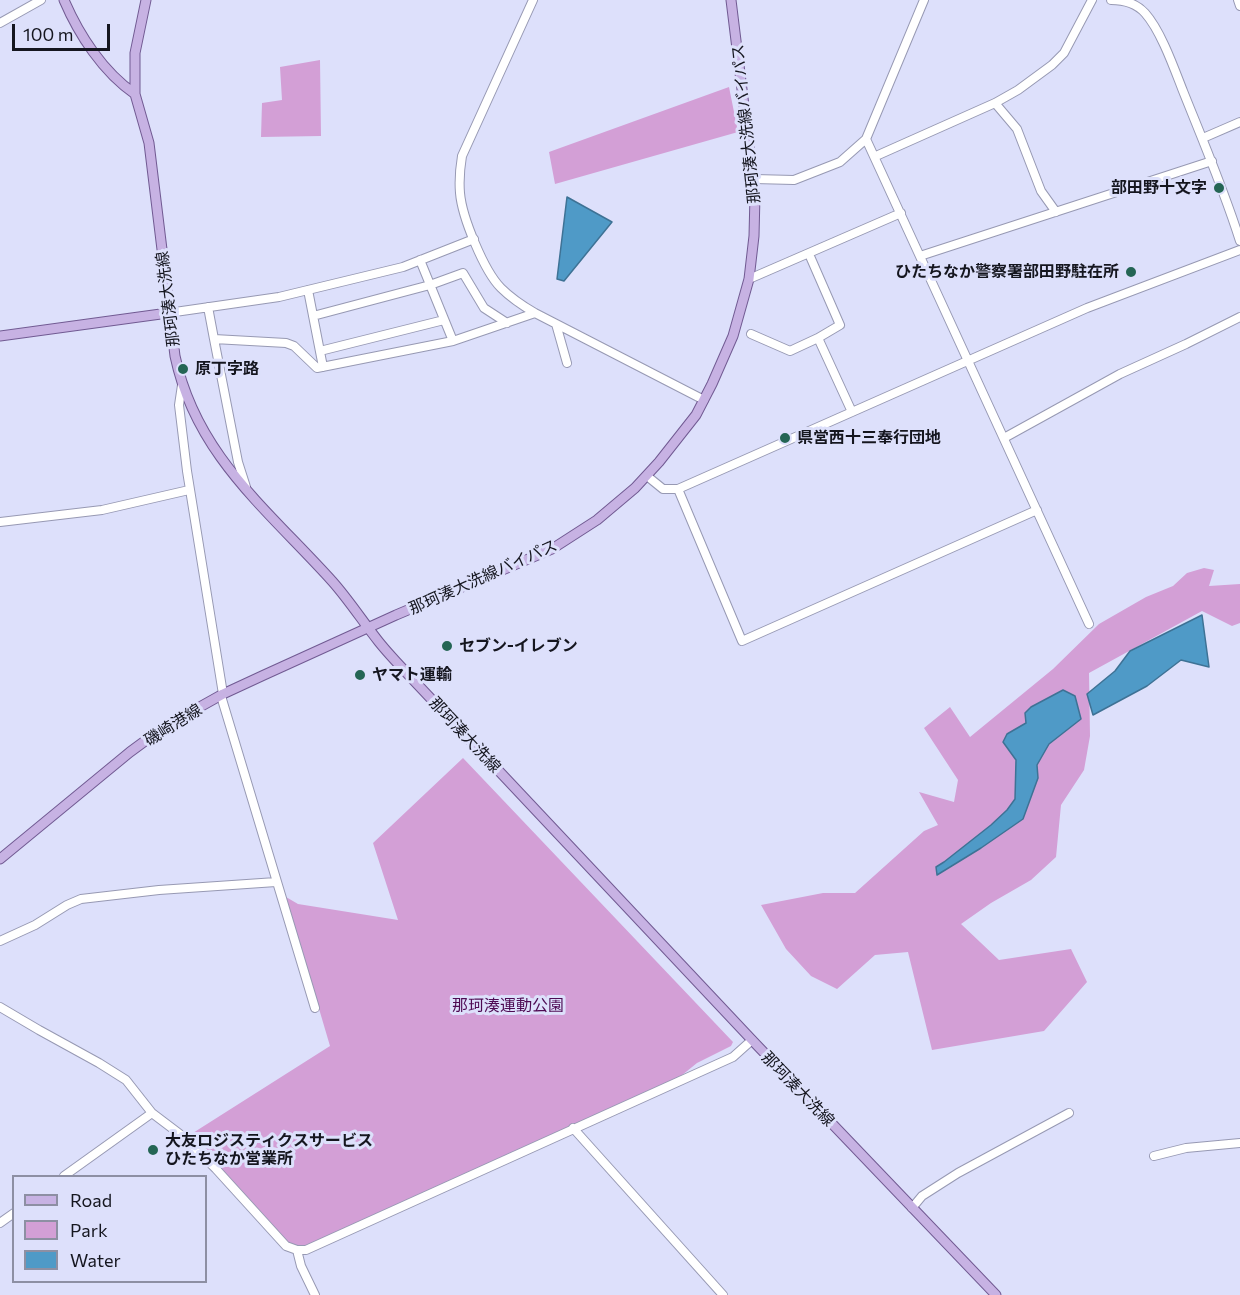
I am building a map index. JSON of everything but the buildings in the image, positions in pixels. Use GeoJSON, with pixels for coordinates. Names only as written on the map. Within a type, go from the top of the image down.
{"type":"FeatureCollection","features":[{"type":"Feature","properties":{"kind":"main road"},"geometry":{"type":"LineString","coordinates":[[64,0],[79,33],[118,80],[135,94]]}},
{"type":"Feature","properties":{"kind":"main road","name":"那珂湊大洗線"},"geometry":{"type":"LineString","coordinates":[[146,0],[135,53],[135,94],[149,142],[175,356],[182,385],[196,419],[212,446],[247,491],[347,597],[369,628],[418,686],[996,1295]]}},
{"type":"Feature","properties":{"kind":"main road","name":"那珂湊大洗線バイパス"},"geometry":{"type":"LineString","coordinates":[[369,628],[552,549],[597,520],[647,476],[675,444],[704,400],[733,336],[749,279],[755,216],[754,180],[731,0]]}},
{"type":"Feature","properties":{"kind":"main road"},"geometry":{"type":"LineString","coordinates":[[0,336],[168,312]]}},
{"type":"Feature","properties":{"kind":"main road","name":"磯崎港線"},"geometry":{"type":"LineString","coordinates":[[0,859],[130,752],[164,727],[222,695],[369,628]]}},
{"type":"Feature","properties":{"kind":"street"},"geometry":{"type":"LineString","coordinates":[[0,23],[41,0]]}},
{"type":"Feature","properties":{"kind":"street"},"geometry":{"type":"LineString","coordinates":[[533,0],[462,156],[459,176],[460,196],[474,239],[485,264],[499,286],[517,302],[704,400]]}},
{"type":"Feature","properties":{"kind":"street"},"geometry":{"type":"LineString","coordinates":[[754,180],[795,180],[840,162],[866,139],[924,0]]}},
{"type":"Feature","properties":{"kind":"street"},"geometry":{"type":"LineString","coordinates":[[876,156],[995,103],[1018,90],[1052,65],[1064,52],[1092,0]]}},
{"type":"Feature","properties":{"kind":"street"},"geometry":{"type":"LineString","coordinates":[[1111,0],[1134,2],[1151,22],[1172,63],[1203,138],[1238,225],[1240,241]]}},
{"type":"Feature","properties":{"kind":"street"},"geometry":{"type":"LineString","coordinates":[[1238,0],[1240,6]]}},
{"type":"Feature","properties":{"kind":"street"},"geometry":{"type":"LineString","coordinates":[[995,103],[1017,129],[1041,191],[1056,212]]}},
{"type":"Feature","properties":{"kind":"street"},"geometry":{"type":"LineString","coordinates":[[1203,138],[1240,122]]}},
{"type":"Feature","properties":{"kind":"street"},"geometry":{"type":"LineString","coordinates":[[866,139],[876,156],[1089,624]]}},
{"type":"Feature","properties":{"kind":"street"},"geometry":{"type":"LineString","coordinates":[[920,256],[1212,161]]}},
{"type":"Feature","properties":{"kind":"street"},"geometry":{"type":"LineString","coordinates":[[749,279],[901,213]]}},
{"type":"Feature","properties":{"kind":"street"},"geometry":{"type":"LineString","coordinates":[[168,312],[279,297],[403,267],[474,239]]}},
{"type":"Feature","properties":{"kind":"street"},"geometry":{"type":"LineString","coordinates":[[647,476],[663,489],[678,489],[1087,308],[1240,250]]}},
{"type":"Feature","properties":{"kind":"street"},"geometry":{"type":"LineString","coordinates":[[750,334],[790,351],[819,338],[840,325],[809,254]]}},
{"type":"Feature","properties":{"kind":"street"},"geometry":{"type":"LineString","coordinates":[[420,260],[453,341]]}},
{"type":"Feature","properties":{"kind":"street"},"geometry":{"type":"LineString","coordinates":[[313,316],[430,285],[463,273],[484,308],[507,323]]}},
{"type":"Feature","properties":{"kind":"street"},"geometry":{"type":"LineString","coordinates":[[308,290],[323,367]]}},
{"type":"Feature","properties":{"kind":"street"},"geometry":{"type":"LineString","coordinates":[[208,308],[238,462],[247,491]]}},
{"type":"Feature","properties":{"kind":"street"},"geometry":{"type":"LineString","coordinates":[[214,339],[286,343],[294,346],[318,368],[453,341],[535,313]]}},
{"type":"Feature","properties":{"kind":"street"},"geometry":{"type":"LineString","coordinates":[[1004,438],[1120,374],[1240,317]]}},
{"type":"Feature","properties":{"kind":"street"},"geometry":{"type":"LineString","coordinates":[[320,351],[444,320]]}},
{"type":"Feature","properties":{"kind":"street"},"geometry":{"type":"LineString","coordinates":[[556,324],[567,363]]}},
{"type":"Feature","properties":{"kind":"street"},"geometry":{"type":"LineString","coordinates":[[819,338],[852,412]]}},
{"type":"Feature","properties":{"kind":"street"},"geometry":{"type":"LineString","coordinates":[[182,385],[179,405],[189,490],[222,695],[315,1008]]}},
{"type":"Feature","properties":{"kind":"street"},"geometry":{"type":"LineString","coordinates":[[678,489],[742,641],[1037,510]]}},
{"type":"Feature","properties":{"kind":"street"},"geometry":{"type":"LineString","coordinates":[[0,522],[102,510],[189,490]]}},
{"type":"Feature","properties":{"kind":"street"},"geometry":{"type":"LineString","coordinates":[[0,941],[35,925],[81,899],[136,892],[276,882]]}},
{"type":"Feature","properties":{"kind":"street"},"geometry":{"type":"LineString","coordinates":[[0,1007],[126,1080],[152,1113],[185,1138],[286,1246],[297,1250],[306,1250],[733,1057],[752,1040]]}},
{"type":"Feature","properties":{"kind":"street"},"geometry":{"type":"LineString","coordinates":[[65,1175],[152,1113]]}},
{"type":"Feature","properties":{"kind":"street"},"geometry":{"type":"LineString","coordinates":[[912,1208],[922,1196],[958,1173],[1069,1113]]}},
{"type":"Feature","properties":{"kind":"street"},"geometry":{"type":"LineString","coordinates":[[573,1128],[720,1294]]}},
{"type":"Feature","properties":{"kind":"street"},"geometry":{"type":"LineString","coordinates":[[1154,1156],[1186,1148],[1240,1143]]}},
{"type":"Feature","properties":{"kind":"street"},"geometry":{"type":"LineString","coordinates":[[297,1250],[301,1266],[315,1295]]}},
{"type":"Feature","properties":{"kind":"green space"},"geometry":{"type":"Polygon","coordinates":[[[320,60],[321,136],[261,137],[262,103],[282,100],[280,67],[320,60]]]}},
{"type":"Feature","properties":{"kind":"green space"},"geometry":{"type":"Polygon","coordinates":[[[729,87],[738,132],[555,184],[549,152],[729,87]]]}},
{"type":"Feature","properties":{"kind":"green space"},"geometry":{"type":"Polygon","coordinates":[[[1204,568],[1214,570],[1209,586],[1240,584],[1240,623],[1232,626],[1202,611],[1089,673],[1090,736],[1084,770],[1061,805],[1056,857],[1031,880],[991,903],[961,924],[999,960],[1071,949],[1087,982],[1044,1031],[932,1050],[908,952],[875,955],[837,989],[811,976],[786,949],[761,905],[823,893],[855,893],[924,831],[938,825],[919,792],[954,802],[958,780],[924,728],[950,707],[970,737],[1053,669],[1099,624],[1146,597],[1173,586],[1187,573],[1204,568]]]}},
{"type":"Feature","properties":{"kind":"green space","name":"那珂湊運動公園"},"geometry":{"type":"Polygon","coordinates":[[[463,758],[733,1042],[731,1046],[697,1063],[671,1084],[306,1250],[286,1246],[185,1138],[330,1046],[286,897],[298,904],[398,920],[373,843],[463,758]]]}},
{"type":"Feature","properties":{"kind":"water"},"geometry":{"type":"Polygon","coordinates":[[[567,197],[612,222],[564,281],[557,279],[567,197]]]}},
{"type":"Feature","properties":{"kind":"water"},"geometry":{"type":"Polygon","coordinates":[[[1202,615],[1209,667],[1181,660],[1147,686],[1093,715],[1087,694],[1115,671],[1130,651],[1202,615]]]}},
{"type":"Feature","properties":{"kind":"water"},"geometry":{"type":"Polygon","coordinates":[[[1063,690],[1075,696],[1081,719],[1049,744],[1037,765],[1038,778],[1023,819],[937,875],[936,867],[991,825],[1015,799],[1016,760],[1003,742],[1007,734],[1026,723],[1025,713],[1031,707],[1063,690]]]}},
{"type":"Feature","properties":{"kind":"place","name":"部田野十文字"},"geometry":{"type":"Point","coordinates":[1219,188]}},
{"type":"Feature","properties":{"kind":"place","name":"ひたちなか警察署部田野駐在所"},"geometry":{"type":"Point","coordinates":[1131,272]}},
{"type":"Feature","properties":{"kind":"place","name":"原丁字路"},"geometry":{"type":"Point","coordinates":[183,369]}},
{"type":"Feature","properties":{"kind":"place","name":"県営西十三奉行団地"},"geometry":{"type":"Point","coordinates":[785,438]}},
{"type":"Feature","properties":{"kind":"place","name":"セブン-イレブン"},"geometry":{"type":"Point","coordinates":[447,646]}},
{"type":"Feature","properties":{"kind":"place","name":"ヤマト運輸"},"geometry":{"type":"Point","coordinates":[360,675]}},
{"type":"Feature","properties":{"kind":"place","name":"大友ロジスティクスサービス ひたちなか営業所"},"geometry":{"type":"Point","coordinates":[153,1150]}}]}
